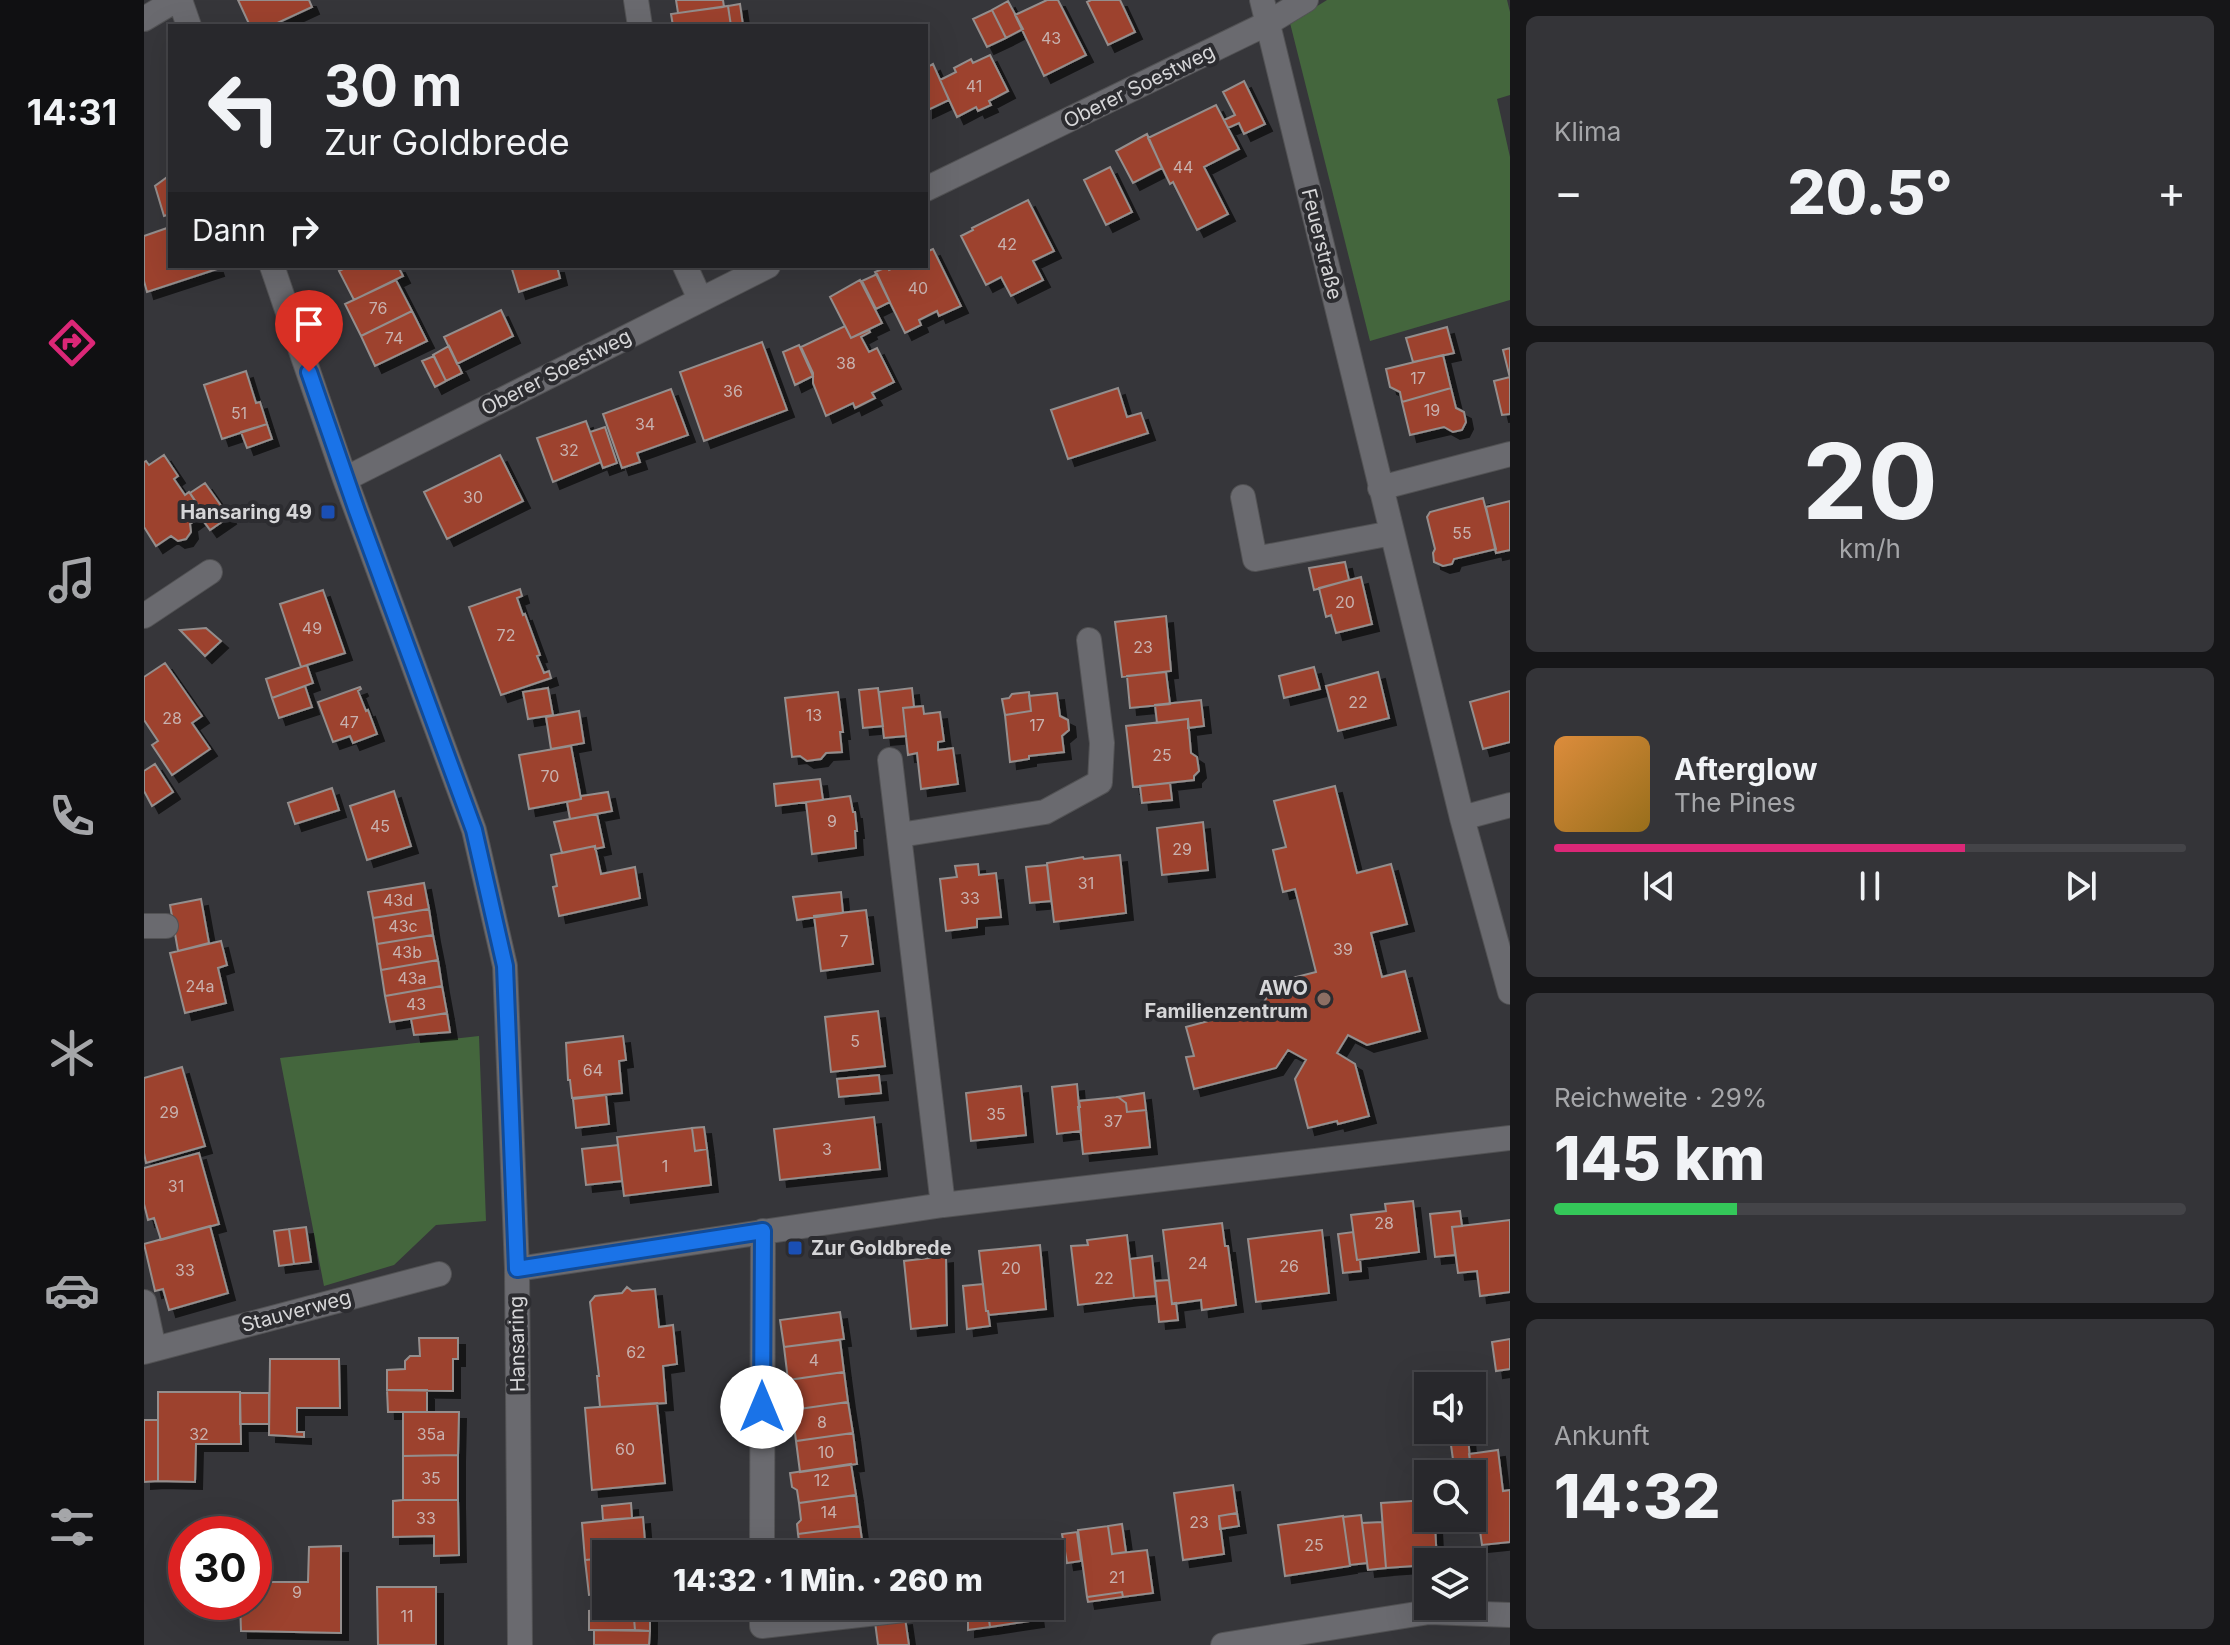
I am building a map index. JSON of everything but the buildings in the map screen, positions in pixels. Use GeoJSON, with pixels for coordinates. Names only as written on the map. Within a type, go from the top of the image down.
{"type":"FeatureCollection","features":[{"type":"Feature","properties":{"kind":"street"},"geometry":{"type":"LineString","coordinates":[[144,19],[178,0],[188,24]]}},
{"type":"Feature","properties":{"kind":"street"},"geometry":{"type":"LineString","coordinates":[[636,0],[640,24]]}},
{"type":"Feature","properties":{"kind":"street","name":"Oberer Soestweg"},"geometry":{"type":"LineString","coordinates":[[928,188],[1265,11],[1306,0]]}},
{"type":"Feature","properties":{"kind":"street","name":"Feuerstraße"},"geometry":{"type":"LineString","coordinates":[[1265,11],[1462,818],[1510,992]]}},
{"type":"Feature","properties":{"kind":"street","name":"Hansaring"},"geometry":{"type":"LineString","coordinates":[[273,268],[345,479],[474,830],[505,966],[517,1269],[520,1645]]}},
{"type":"Feature","properties":{"kind":"street"},"geometry":{"type":"LineString","coordinates":[[686,268],[700,299]]}},
{"type":"Feature","properties":{"kind":"street","name":"Oberer Soestweg"},"geometry":{"type":"LineString","coordinates":[[345,479],[764,268]]}},
{"type":"Feature","properties":{"kind":"street"},"geometry":{"type":"LineString","coordinates":[[1380,488],[1510,454]]}},
{"type":"Feature","properties":{"kind":"street"},"geometry":{"type":"LineString","coordinates":[[1243,497],[1255,559],[1392,533]]}},
{"type":"Feature","properties":{"kind":"street"},"geometry":{"type":"LineString","coordinates":[[144,616],[210,572]]}},
{"type":"Feature","properties":{"kind":"street"},"geometry":{"type":"LineString","coordinates":[[900,835],[1045,812],[1100,782],[1102,743],[1089,640]]}},
{"type":"Feature","properties":{"kind":"street"},"geometry":{"type":"LineString","coordinates":[[890,760],[943,1205]]}},
{"type":"Feature","properties":{"kind":"street"},"geometry":{"type":"LineString","coordinates":[[1462,818],[1510,805]]}},
{"type":"Feature","properties":{"kind":"street"},"geometry":{"type":"LineString","coordinates":[[517,1269],[943,1205],[1510,1138]]}},
{"type":"Feature","properties":{"kind":"street"},"geometry":{"type":"LineString","coordinates":[[762,1540],[763,1231]]}},
{"type":"Feature","properties":{"kind":"street","name":"Stauverweg"},"geometry":{"type":"LineString","coordinates":[[144,1302],[149,1350],[439,1274]]}},
{"type":"Feature","properties":{"kind":"street"},"geometry":{"type":"LineString","coordinates":[[1223,1645],[1429,1612],[1510,1615]]}},
{"type":"Feature","properties":{"kind":"street"},"geometry":{"type":"LineString","coordinates":[[762,1620],[762,1626],[815,1620]]}},
{"type":"Feature","properties":{"kind":"green space"},"geometry":{"type":"Polygon","coordinates":[[[1327,0],[1507,0],[1510,12],[1510,95],[1497,99],[1510,157],[1510,300],[1370,341],[1290,23],[1327,0]]]}},
{"type":"Feature","properties":{"kind":"green space"},"geometry":{"type":"Polygon","coordinates":[[[479,1036],[486,1221],[436,1225],[394,1265],[324,1286],[280,1058],[479,1036]]]}},
{"type":"Feature","properties":{"kind":"place","name":"Hansaring 49"},"geometry":{"type":"Point","coordinates":[328,512]}},
{"type":"Feature","properties":{"kind":"place","name":"AWO Familienzentrum"},"geometry":{"type":"Point","coordinates":[1324,999]}},
{"type":"Feature","properties":{"kind":"place","name":"Zur Goldbrede"},"geometry":{"type":"Point","coordinates":[795,1248]}},
{"type":"Feature","properties":{"kind":"route"},"geometry":{"type":"LineString","coordinates":[[309,372],[474,830],[505,966],[517,1269],[763,1231],[762,1407]]}}]}
